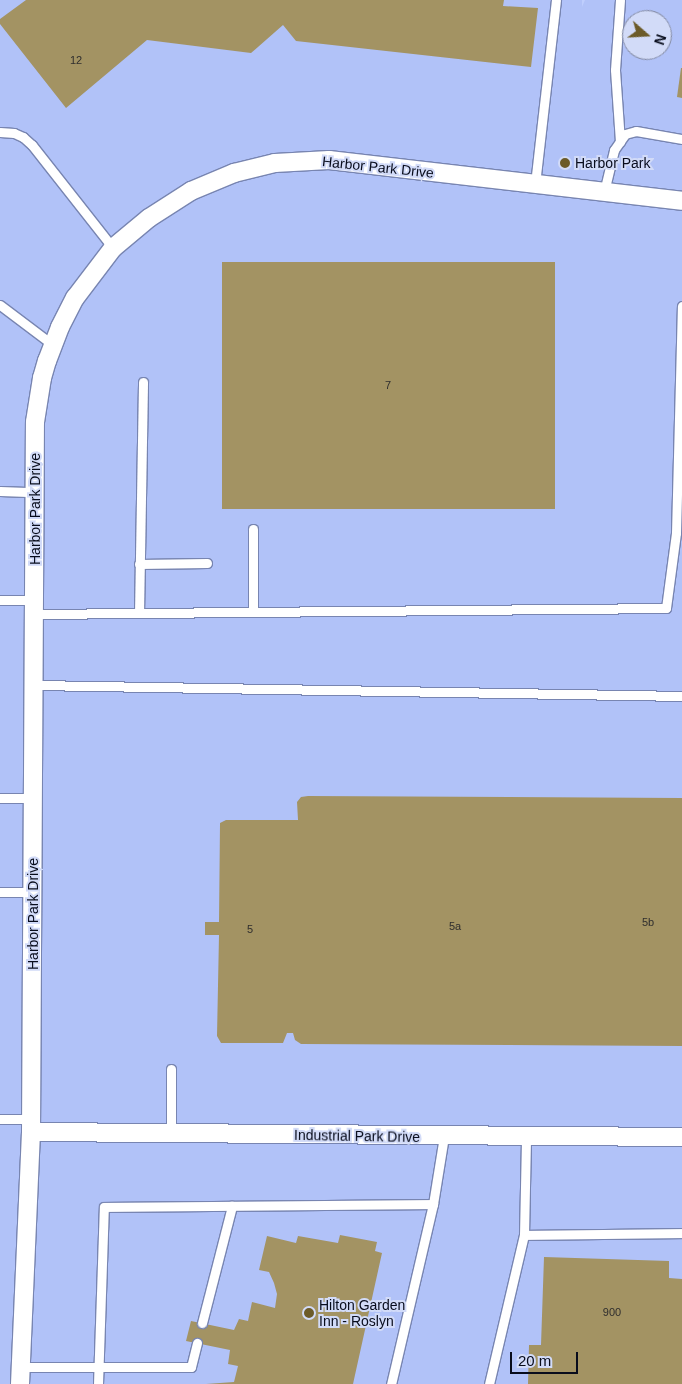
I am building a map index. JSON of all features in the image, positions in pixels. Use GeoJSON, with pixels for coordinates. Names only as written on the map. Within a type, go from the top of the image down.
{"type":"FeatureCollection","features":[{"type":"Feature","properties":{"kind":"street","name":"Harbor Park Drive"},"geometry":{"type":"LineString","coordinates":[[20,1376],[31,1126],[35,607],[34,492],[38,401],[42,378],[53,345],[75,298],[113,248],[149,218],[190,191],[234,173],[275,164],[329,160],[682,201]]}},
{"type":"Feature","properties":{"kind":"street","name":"Industrial Park Drive"},"geometry":{"type":"LineString","coordinates":[[31,1126],[171,1134],[682,1137]]}},
{"type":"Feature","properties":{"kind":"lane"},"geometry":{"type":"LineString","coordinates":[[534,184],[556,0]]}},
{"type":"Feature","properties":{"kind":"lane"},"geometry":{"type":"LineString","coordinates":[[620,0],[615,70],[620,142]]}},
{"type":"Feature","properties":{"kind":"lane"},"geometry":{"type":"LineString","coordinates":[[604,192],[614,150],[625,134],[636,131],[682,139]]}},
{"type":"Feature","properties":{"kind":"lane"},"geometry":{"type":"LineString","coordinates":[[0,132],[14,133],[24,137],[32,144],[113,248]]}},
{"type":"Feature","properties":{"kind":"lane"},"geometry":{"type":"LineString","coordinates":[[0,305],[53,345]]}},
{"type":"Feature","properties":{"kind":"lane"},"geometry":{"type":"LineString","coordinates":[[0,600],[35,607],[139,613],[666,608],[676,533],[682,306]]}},
{"type":"Feature","properties":{"kind":"lane"},"geometry":{"type":"LineString","coordinates":[[139,613],[143,382]]}},
{"type":"Feature","properties":{"kind":"lane"},"geometry":{"type":"LineString","coordinates":[[0,492],[34,492]]}},
{"type":"Feature","properties":{"kind":"lane"},"geometry":{"type":"LineString","coordinates":[[253,529],[254,612]]}},
{"type":"Feature","properties":{"kind":"lane"},"geometry":{"type":"LineString","coordinates":[[139,564],[207,563]]}},
{"type":"Feature","properties":{"kind":"lane"},"geometry":{"type":"LineString","coordinates":[[34,684],[682,696]]}},
{"type":"Feature","properties":{"kind":"lane"},"geometry":{"type":"LineString","coordinates":[[0,798],[34,798]]}},
{"type":"Feature","properties":{"kind":"lane"},"geometry":{"type":"LineString","coordinates":[[0,892],[33,892]]}},
{"type":"Feature","properties":{"kind":"lane"},"geometry":{"type":"LineString","coordinates":[[171,1069],[171,1134]]}},
{"type":"Feature","properties":{"kind":"lane"},"geometry":{"type":"LineString","coordinates":[[0,1119],[31,1126]]}},
{"type":"Feature","properties":{"kind":"lane"},"geometry":{"type":"LineString","coordinates":[[391,1384],[433,1204],[444,1136]]}},
{"type":"Feature","properties":{"kind":"lane"},"geometry":{"type":"LineString","coordinates":[[489,1384],[524,1235],[526,1137]]}},
{"type":"Feature","properties":{"kind":"lane"},"geometry":{"type":"LineString","coordinates":[[98,1384],[97,1367],[104,1207],[433,1204]]}},
{"type":"Feature","properties":{"kind":"lane"},"geometry":{"type":"LineString","coordinates":[[202,1323],[232,1206]]}},
{"type":"Feature","properties":{"kind":"lane"},"geometry":{"type":"LineString","coordinates":[[524,1235],[682,1233]]}},
{"type":"Feature","properties":{"kind":"lane"},"geometry":{"type":"LineString","coordinates":[[20,1376],[97,1367],[191,1368],[197,1343]]}},
{"type":"Feature","properties":{"kind":"shaded area","name":"Harbor Park"},"geometry":{"type":"Polygon","coordinates":[[[0,0],[582,0],[582,7],[585,0],[682,0],[682,1384],[0,1384],[0,0]]]}},
{"type":"Feature","properties":{"kind":"building"},"geometry":{"type":"Polygon","coordinates":[[[26,0],[504,0],[503,6],[538,8],[531,67],[296,41],[283,25],[251,53],[147,40],[66,108],[0,24],[0,19],[26,0]]]}},
{"type":"Feature","properties":{"kind":"building"},"geometry":{"type":"Polygon","coordinates":[[[682,68],[682,98],[677,97],[682,68]]]}},
{"type":"Feature","properties":{"kind":"building"},"geometry":{"type":"Polygon","coordinates":[[[222,262],[555,262],[555,509],[222,509],[222,262]]]}},
{"type":"Feature","properties":{"kind":"building"},"geometry":{"type":"Polygon","coordinates":[[[301,797],[682,798],[682,1046],[301,1044],[295,1040],[293,1033],[287,1033],[283,1043],[221,1043],[217,1036],[219,935],[205,935],[205,922],[219,922],[220,823],[226,820],[298,820],[297,802],[301,797]]]}},
{"type":"Feature","properties":{"kind":"building","name":"Hilton Garden Inn - Roslyn"},"geometry":{"type":"Polygon","coordinates":[[[340,1235],[377,1242],[375,1251],[382,1253],[353,1384],[206,1384],[234,1382],[238,1366],[228,1364],[230,1350],[186,1341],[191,1321],[234,1330],[239,1319],[248,1321],[252,1302],[275,1308],[277,1294],[274,1283],[269,1272],[259,1270],[267,1236],[296,1243],[298,1236],[338,1243],[340,1235]]]}},
{"type":"Feature","properties":{"kind":"building"},"geometry":{"type":"Polygon","coordinates":[[[544,1257],[669,1261],[669,1278],[682,1279],[682,1384],[528,1384],[529,1345],[541,1345],[544,1257]]]}},
{"type":"Feature","properties":{"kind":"place","name":"Harbor Park"},"geometry":{"type":"Point","coordinates":[565,163]}},
{"type":"Feature","properties":{"kind":"place","name":"Hilton Garden Inn - Roslyn"},"geometry":{"type":"Point","coordinates":[309,1313]}}]}
